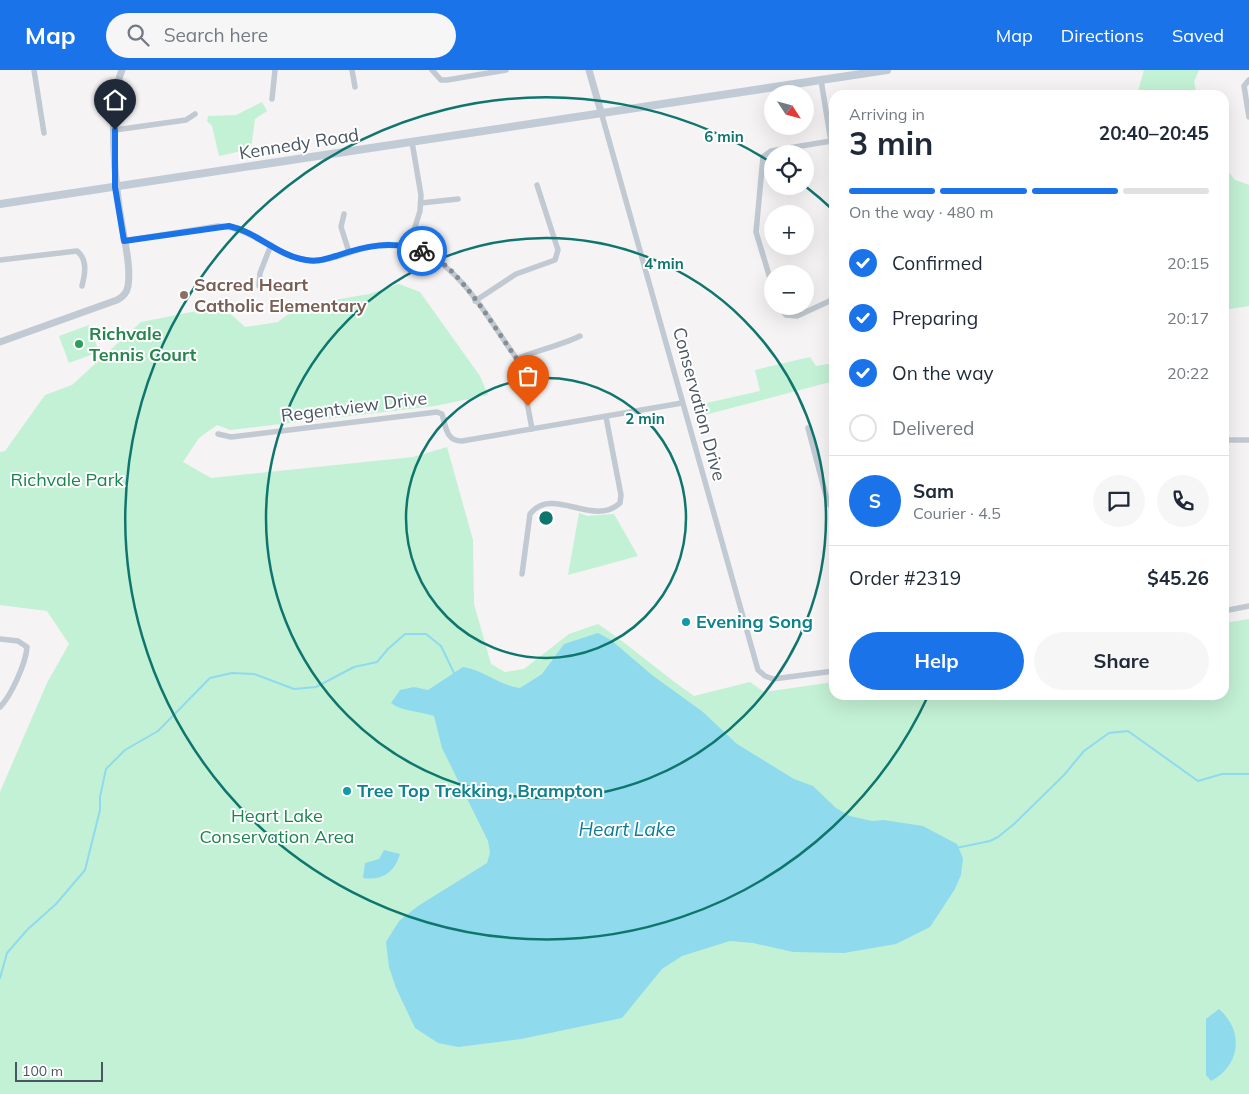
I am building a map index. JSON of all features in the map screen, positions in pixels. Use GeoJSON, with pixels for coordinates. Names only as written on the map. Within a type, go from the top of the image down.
{"type":"FeatureCollection","features":[{"type":"Feature","properties":{"kind":"main road","name":"Kennedy Road"},"geometry":{"type":"LineString","coordinates":[[0,204],[887,70]]}},
{"type":"Feature","properties":{"kind":"street"},"geometry":{"type":"LineString","coordinates":[[0,341],[122,298],[128,287],[124,241],[115,187],[115,96],[122,70]]}},
{"type":"Feature","properties":{"kind":"street"},"geometry":{"type":"LineString","coordinates":[[272,99],[274,70]]}},
{"type":"Feature","properties":{"kind":"street"},"geometry":{"type":"LineString","coordinates":[[352,70],[355,88]]}},
{"type":"Feature","properties":{"kind":"street"},"geometry":{"type":"LineString","coordinates":[[432,70],[436,76],[447,80],[506,70]]}},
{"type":"Feature","properties":{"kind":"street","name":"Conservation Drive"},"geometry":{"type":"LineString","coordinates":[[589,70],[758,670],[765,676],[772,678],[829,671]]}},
{"type":"Feature","properties":{"kind":"street"},"geometry":{"type":"LineString","coordinates":[[35,71],[44,133]]}},
{"type":"Feature","properties":{"kind":"street"},"geometry":{"type":"LineString","coordinates":[[821,80],[829,129]]}},
{"type":"Feature","properties":{"kind":"street"},"geometry":{"type":"LineString","coordinates":[[1249,80],[1244,86],[1249,118]]}},
{"type":"Feature","properties":{"kind":"street"},"geometry":{"type":"LineString","coordinates":[[115,130],[186,120],[195,114]]}},
{"type":"Feature","properties":{"kind":"street"},"geometry":{"type":"LineString","coordinates":[[766,265],[756,232],[763,157],[771,151],[829,141]]}},
{"type":"Feature","properties":{"kind":"street"},"geometry":{"type":"LineString","coordinates":[[408,246],[418,220],[421,203],[412,142]]}},
{"type":"Feature","properties":{"kind":"street"},"geometry":{"type":"LineString","coordinates":[[475,301],[524,270],[554,260],[558,250],[537,185]]}},
{"type":"Feature","properties":{"kind":"street"},"geometry":{"type":"LineString","coordinates":[[421,203],[458,199]]}},
{"type":"Feature","properties":{"kind":"street"},"geometry":{"type":"LineString","coordinates":[[344,214],[341,227],[349,252]]}},
{"type":"Feature","properties":{"kind":"street"},"geometry":{"type":"LineString","coordinates":[[124,241],[229,226],[240,229],[286,253],[307,260],[324,260],[380,245],[408,246],[429,254],[443,263],[475,301],[517,359],[521,369],[532,429]]}},
{"type":"Feature","properties":{"kind":"street"},"geometry":{"type":"LineString","coordinates":[[259,286],[260,273],[271,245]]}},
{"type":"Feature","properties":{"kind":"street"},"geometry":{"type":"LineString","coordinates":[[0,260],[77,251],[84,259],[86,273],[82,286]]}},
{"type":"Feature","properties":{"kind":"street"},"geometry":{"type":"LineString","coordinates":[[814,308],[829,301]]}},
{"type":"Feature","properties":{"kind":"street"},"geometry":{"type":"LineString","coordinates":[[786,315],[799,315]]}},
{"type":"Feature","properties":{"kind":"street"},"geometry":{"type":"LineString","coordinates":[[517,359],[543,348],[569,342],[580,336]]}},
{"type":"Feature","properties":{"kind":"street","name":"Regentview Drive"},"geometry":{"type":"LineString","coordinates":[[218,434],[230,437],[437,412],[442,414],[447,432],[454,441],[682,403]]}},
{"type":"Feature","properties":{"kind":"street"},"geometry":{"type":"LineString","coordinates":[[522,574],[530,514],[536,508],[558,504],[580,510],[603,511],[610,510],[620,504],[621,494],[606,417]]}},
{"type":"Feature","properties":{"kind":"street"},"geometry":{"type":"LineString","coordinates":[[808,428],[829,504]]}},
{"type":"Feature","properties":{"kind":"street"},"geometry":{"type":"LineString","coordinates":[[1229,440],[1249,440]]}},
{"type":"Feature","properties":{"kind":"street"},"geometry":{"type":"LineString","coordinates":[[1229,610],[1249,606]]}},
{"type":"Feature","properties":{"kind":"street"},"geometry":{"type":"LineString","coordinates":[[0,639],[18,641],[27,647],[26,655],[10,694],[0,707]]}},
{"type":"Feature","properties":{"kind":"green space"},"geometry":{"type":"Polygon","coordinates":[[[1144,70],[1199,70],[1194,82],[1196,90],[1138,90],[1144,70]]]}},
{"type":"Feature","properties":{"kind":"green space"},"geometry":{"type":"Polygon","coordinates":[[[262,102],[267,111],[255,119],[251,149],[219,156],[212,126],[207,121],[208,116],[236,115],[262,102]]]}},
{"type":"Feature","properties":{"kind":"green space"},"geometry":{"type":"Polygon","coordinates":[[[1229,172],[1235,180],[1249,185],[1249,306],[1229,309],[1229,172]]]}},
{"type":"Feature","properties":{"kind":"green space","name":"Heart Lake Conservation Area"},"geometry":{"type":"Polygon","coordinates":[[[399,284],[420,292],[480,376],[488,395],[435,406],[230,430],[217,425],[199,438],[183,462],[211,478],[413,457],[447,447],[473,540],[474,604],[491,664],[505,672],[524,669],[569,634],[598,624],[694,696],[750,682],[764,692],[829,683],[829,700],[1229,700],[1229,622],[1249,619],[1249,1094],[0,1094],[0,792],[47,683],[69,644],[47,611],[0,605],[0,452],[5,451],[45,395],[72,385],[141,322],[222,306],[245,327],[278,322],[299,306],[369,294],[399,284]]]}},
{"type":"Feature","properties":{"kind":"green space","name":"Richvale Tennis Court"},"geometry":{"type":"Polygon","coordinates":[[[89,325],[99,352],[69,363],[59,336],[89,325]]]}},
{"type":"Feature","properties":{"kind":"green space"},"geometry":{"type":"Polygon","coordinates":[[[810,357],[816,366],[829,364],[829,382],[697,417],[693,406],[760,391],[755,370],[810,357]]]}},
{"type":"Feature","properties":{"kind":"green space"},"geometry":{"type":"Polygon","coordinates":[[[579,513],[587,516],[614,514],[638,556],[568,575],[579,513]]]}},
{"type":"Feature","properties":{"kind":"water","name":"Heart Lake"},"geometry":{"type":"Polygon","coordinates":[[[598,633],[611,640],[652,675],[703,712],[737,744],[794,779],[813,786],[836,808],[850,816],[872,821],[884,820],[923,826],[957,844],[963,858],[961,875],[955,889],[930,927],[896,944],[844,953],[793,952],[753,943],[730,941],[682,956],[662,969],[622,1018],[521,1039],[458,1047],[438,1043],[415,1028],[396,988],[389,967],[386,942],[399,921],[418,906],[487,863],[490,853],[488,841],[442,748],[434,716],[406,710],[391,703],[400,690],[414,687],[428,690],[463,667],[478,671],[504,684],[520,688],[542,674],[564,644],[598,633]]]}},
{"type":"Feature","properties":{"kind":"water"},"geometry":{"type":"Polygon","coordinates":[[[384,850],[400,854],[395,866],[382,876],[370,879],[363,878],[365,863],[379,859],[384,850]]]}},
{"type":"Feature","properties":{"kind":"water"},"geometry":{"type":"Polygon","coordinates":[[[1219,1009],[1233,1027],[1236,1047],[1228,1066],[1211,1081],[1206,1075],[1206,1019],[1219,1009]]]}},
{"type":"Feature","properties":{"kind":"waterway"},"geometry":{"type":"LineString","coordinates":[[0,978],[7,953],[27,930],[56,904],[85,870],[100,810],[100,797],[106,769],[125,750],[158,731],[210,678],[232,673],[254,674],[294,689],[316,687],[354,667],[377,662],[405,634],[426,634],[441,646],[455,675]]}},
{"type":"Feature","properties":{"kind":"waterway"},"geometry":{"type":"LineString","coordinates":[[956,848],[990,841],[998,837],[1064,775],[1084,751],[1109,733],[1128,731],[1198,781],[1222,774],[1249,774]]}},
{"type":"Feature","properties":{"kind":"way so far"},"geometry":{"type":"LineString","coordinates":[[422,251],[434,256],[443,263],[458,279],[517,359],[521,369],[528,406]]}},
{"type":"Feature","properties":{"kind":"place","name":"Sacred Heart Catholic Elementary"},"geometry":{"type":"Point","coordinates":[184,295]}},
{"type":"Feature","properties":{"kind":"place","name":"Richvale Tennis Court"},"geometry":{"type":"Point","coordinates":[79,344]}},
{"type":"Feature","properties":{"kind":"place","name":"Evening Song"},"geometry":{"type":"Point","coordinates":[686,622]}},
{"type":"Feature","properties":{"kind":"place","name":"Tree Top Trekking, Brampton"},"geometry":{"type":"Point","coordinates":[347,791]}},
{"type":"Feature","properties":{"kind":"route"},"geometry":{"type":"LineString","coordinates":[[115,130],[115,187],[124,241],[218,226],[229,226],[240,229],[299,259],[324,260],[362,248],[380,245],[408,246],[422,251]]}},
{"type":"Feature","properties":{"kind":"park label","name":"Richvale Park"},"geometry":{"type":"Point","coordinates":[67,480]}}]}
